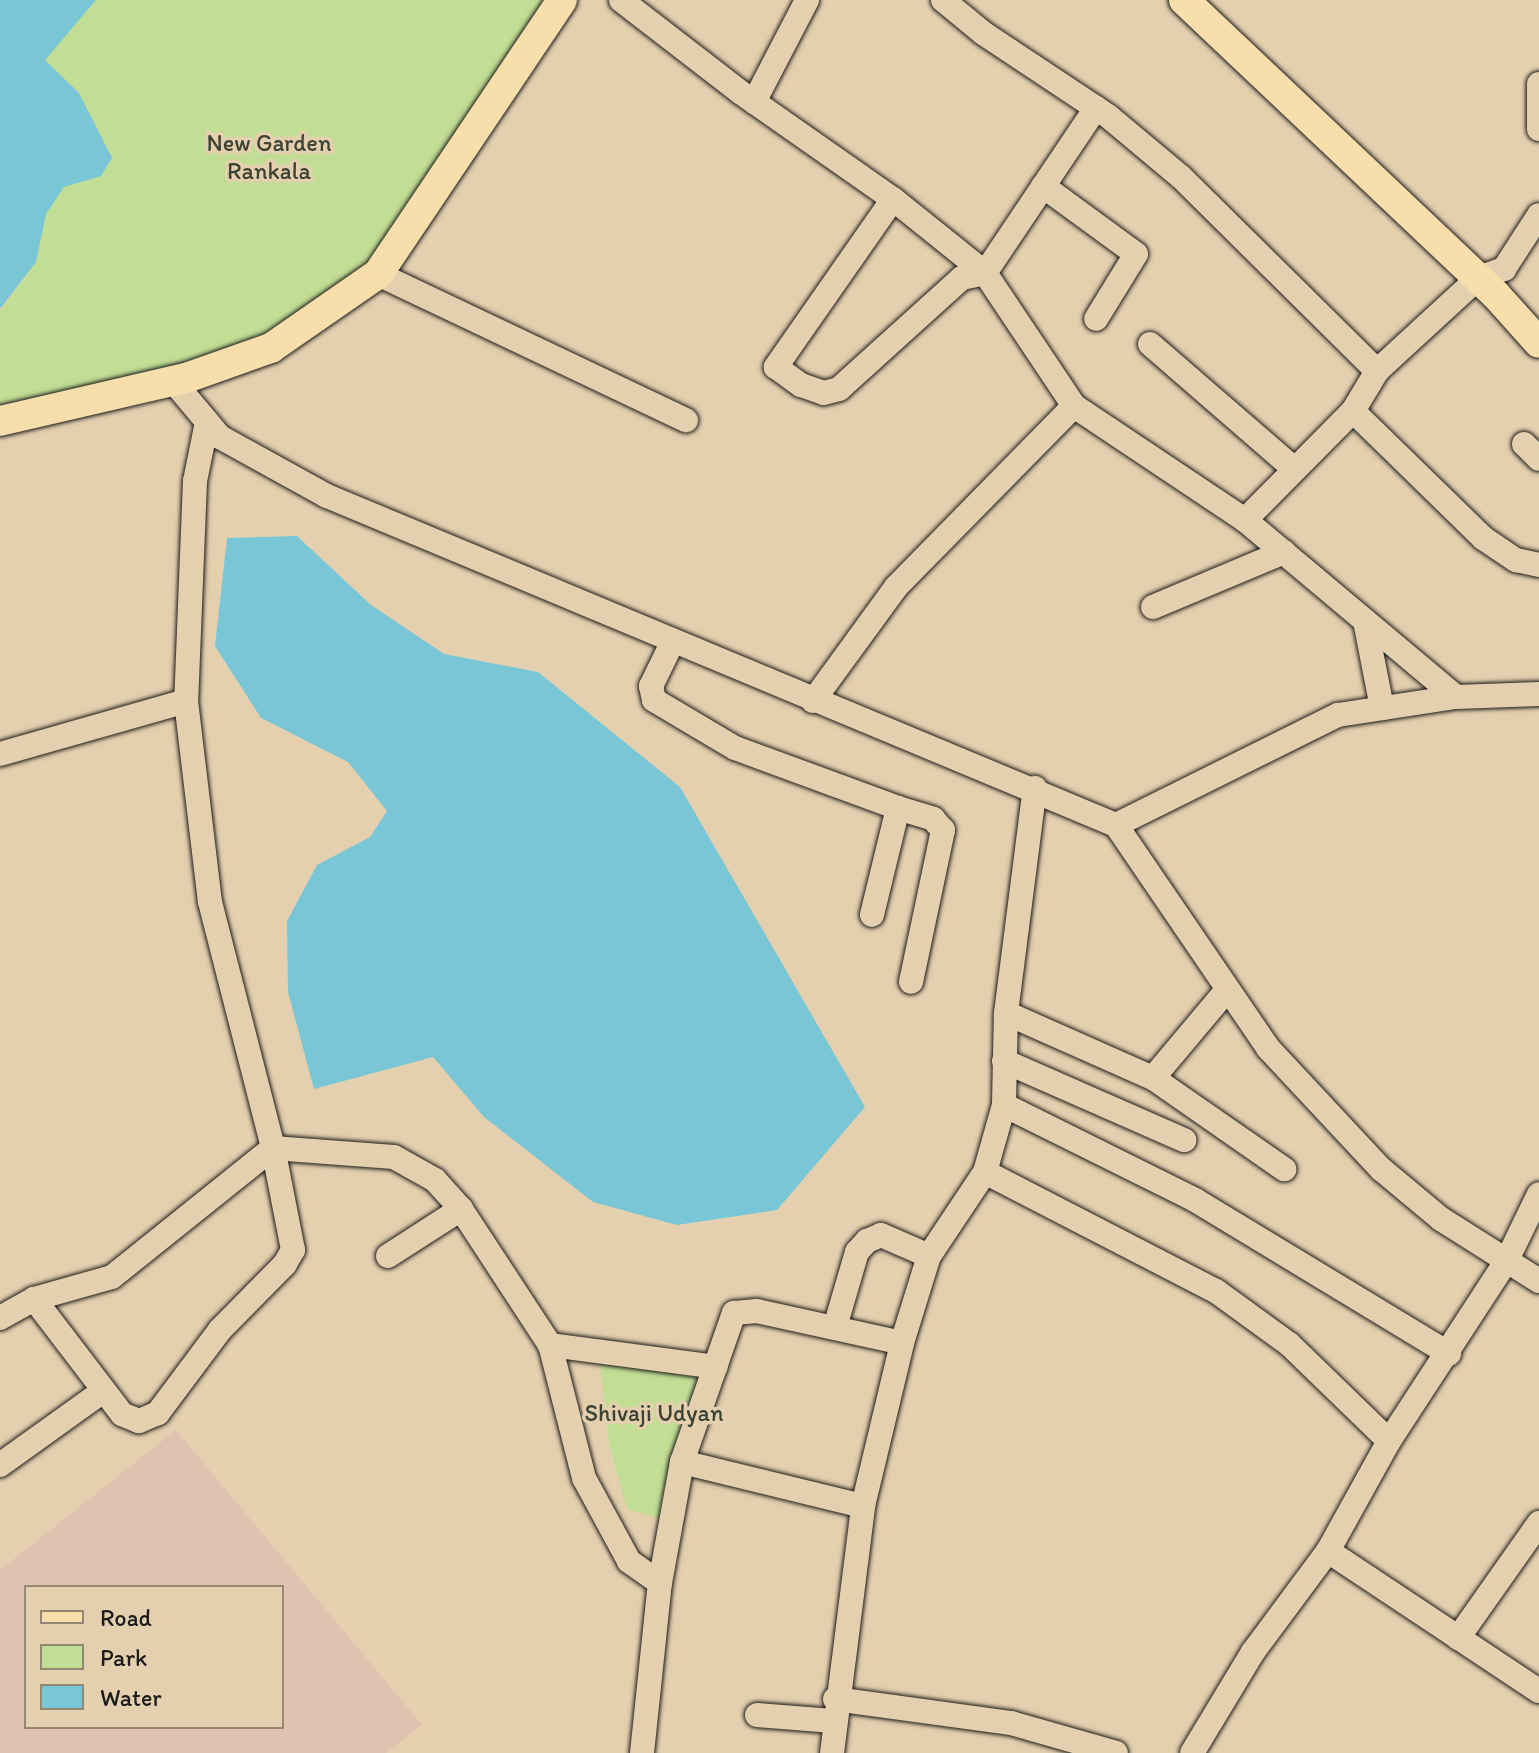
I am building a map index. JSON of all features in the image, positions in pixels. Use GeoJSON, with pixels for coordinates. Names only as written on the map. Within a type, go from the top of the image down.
{"type":"FeatureCollection","features":[{"type":"Feature","properties":{"kind":"main road"},"geometry":{"type":"LineString","coordinates":[[0,421],[173,381],[271,348],[378,274],[562,0]]}},
{"type":"Feature","properties":{"kind":"main road"},"geometry":{"type":"LineString","coordinates":[[1184,0],[1478,278],[1539,343]]}},
{"type":"Feature","properties":{"kind":"street"},"geometry":{"type":"LineString","coordinates":[[621,0],[754,102],[893,199],[985,273],[1074,406],[1245,520],[1456,697]]}},
{"type":"Feature","properties":{"kind":"street"},"geometry":{"type":"LineString","coordinates":[[754,102],[807,0]]}},
{"type":"Feature","properties":{"kind":"street"},"geometry":{"type":"LineString","coordinates":[[943,0],[983,33],[1096,108],[1181,177],[1377,371]]}},
{"type":"Feature","properties":{"kind":"street"},"geometry":{"type":"LineString","coordinates":[[1539,84],[1539,129]]}},
{"type":"Feature","properties":{"kind":"street"},"geometry":{"type":"LineString","coordinates":[[893,199],[776,367],[801,385],[824,393],[839,389],[962,278],[985,273],[1096,108]]}},
{"type":"Feature","properties":{"kind":"street"},"geometry":{"type":"LineString","coordinates":[[1043,186],[1136,254],[1096,319]]}},
{"type":"Feature","properties":{"kind":"street"},"geometry":{"type":"LineString","coordinates":[[1245,520],[1292,467],[1353,411],[1377,371],[1478,278],[1504,269],[1539,215]]}},
{"type":"Feature","properties":{"kind":"street"},"geometry":{"type":"LineString","coordinates":[[378,274],[686,420]]}},
{"type":"Feature","properties":{"kind":"street"},"geometry":{"type":"LineString","coordinates":[[1150,344],[1292,467]]}},
{"type":"Feature","properties":{"kind":"street"},"geometry":{"type":"LineString","coordinates":[[173,381],[220,437],[327,496],[672,643],[1035,788],[1116,825],[1226,991],[1268,1048],[1381,1169],[1441,1219],[1539,1281]]}},
{"type":"Feature","properties":{"kind":"street"},"geometry":{"type":"LineString","coordinates":[[813,701],[896,587],[1074,406]]}},
{"type":"Feature","properties":{"kind":"street"},"geometry":{"type":"LineString","coordinates":[[1353,411],[1483,538],[1516,560],[1539,565]]}},
{"type":"Feature","properties":{"kind":"street"},"geometry":{"type":"LineString","coordinates":[[34,1299],[122,1414],[139,1421],[158,1413],[234,1312],[285,1264],[293,1250],[273,1148],[210,902],[186,701],[194,495],[207,422]]}},
{"type":"Feature","properties":{"kind":"street"},"geometry":{"type":"LineString","coordinates":[[1153,607],[1284,552]]}},
{"type":"Feature","properties":{"kind":"street"},"geometry":{"type":"LineString","coordinates":[[1365,621],[1382,708]]}},
{"type":"Feature","properties":{"kind":"street"},"geometry":{"type":"LineString","coordinates":[[672,643],[651,686],[654,700],[735,748],[933,819],[943,830],[911,982]]}},
{"type":"Feature","properties":{"kind":"street"},"geometry":{"type":"LineString","coordinates":[[1116,825],[1338,715],[1456,697],[1539,694]]}},
{"type":"Feature","properties":{"kind":"street"},"geometry":{"type":"LineString","coordinates":[[0,754],[186,701]]}},
{"type":"Feature","properties":{"kind":"street"},"geometry":{"type":"LineString","coordinates":[[832,1753],[834,1710],[863,1506],[902,1343],[929,1256],[985,1172],[1004,1105],[1006,1013],[1035,788]]}},
{"type":"Feature","properties":{"kind":"street"},"geometry":{"type":"LineString","coordinates":[[872,915],[898,808]]}},
{"type":"Feature","properties":{"kind":"street"},"geometry":{"type":"LineString","coordinates":[[1153,1078],[1226,991]]}},
{"type":"Feature","properties":{"kind":"street"},"geometry":{"type":"LineString","coordinates":[[1006,1013],[1153,1078],[1284,1169]]}},
{"type":"Feature","properties":{"kind":"street"},"geometry":{"type":"LineString","coordinates":[[1004,1061],[1184,1140]]}},
{"type":"Feature","properties":{"kind":"street"},"geometry":{"type":"LineString","coordinates":[[1004,1105],[1195,1200],[1449,1354]]}},
{"type":"Feature","properties":{"kind":"street"},"geometry":{"type":"LineString","coordinates":[[0,1318],[34,1299],[112,1277],[273,1148],[394,1157],[435,1180],[461,1209],[550,1345],[584,1478],[629,1561],[660,1583]]}},
{"type":"Feature","properties":{"kind":"street"},"geometry":{"type":"LineString","coordinates":[[985,1172],[1216,1291],[1289,1344],[1389,1441]]}},
{"type":"Feature","properties":{"kind":"street"},"geometry":{"type":"LineString","coordinates":[[1192,1753],[1244,1665],[1328,1551],[1389,1441],[1449,1354],[1507,1260],[1539,1194]]}},
{"type":"Feature","properties":{"kind":"street"},"geometry":{"type":"LineString","coordinates":[[388,1256],[461,1209]]}},
{"type":"Feature","properties":{"kind":"street"},"geometry":{"type":"LineString","coordinates":[[835,1327],[857,1252],[867,1241],[881,1235],[929,1256]]}},
{"type":"Feature","properties":{"kind":"street"},"geometry":{"type":"LineString","coordinates":[[642,1753],[660,1583],[682,1462],[734,1313],[757,1311],[902,1343]]}},
{"type":"Feature","properties":{"kind":"street"},"geometry":{"type":"LineString","coordinates":[[550,1345],[716,1367]]}},
{"type":"Feature","properties":{"kind":"street"},"geometry":{"type":"LineString","coordinates":[[0,1465],[103,1391]]}},
{"type":"Feature","properties":{"kind":"street"},"geometry":{"type":"LineString","coordinates":[[682,1462],[863,1506]]}},
{"type":"Feature","properties":{"kind":"street"},"geometry":{"type":"LineString","coordinates":[[1458,1638],[1539,1523]]}},
{"type":"Feature","properties":{"kind":"street"},"geometry":{"type":"LineString","coordinates":[[1328,1551],[1539,1691]]}},
{"type":"Feature","properties":{"kind":"street"},"geometry":{"type":"LineString","coordinates":[[757,1715],[834,1710],[1011,1723],[1116,1753]]}},
{"type":"Feature","properties":{"kind":"shaded area"},"geometry":{"type":"Polygon","coordinates":[[[176,1430],[422,1725],[386,1753],[0,1753],[0,1570],[176,1430]]]}},
{"type":"Feature","properties":{"kind":"green space","name":"New Garden Rankala"},"geometry":{"type":"Polygon","coordinates":[[[96,0],[562,0],[403,239],[271,348],[156,376],[0,404],[0,311],[36,262],[46,214],[64,187],[101,176],[112,158],[79,93],[44,60],[96,0]]]}},
{"type":"Feature","properties":{"kind":"green space","name":"Shivaji Udyan"},"geometry":{"type":"Polygon","coordinates":[[[600,1365],[716,1367],[671,1522],[627,1509],[609,1444],[600,1365]]]}},
{"type":"Feature","properties":{"kind":"water"},"geometry":{"type":"Polygon","coordinates":[[[0,0],[96,0],[45,60],[79,93],[112,158],[101,176],[64,187],[46,214],[36,262],[0,309],[0,0]]]}},
{"type":"Feature","properties":{"kind":"water"},"geometry":{"type":"Polygon","coordinates":[[[297,536],[371,605],[444,654],[538,672],[680,787],[865,1107],[777,1210],[677,1225],[593,1202],[484,1117],[433,1057],[314,1089],[288,992],[287,921],[317,865],[370,837],[387,811],[348,762],[261,718],[215,646],[227,538],[297,536]]]}}]}
